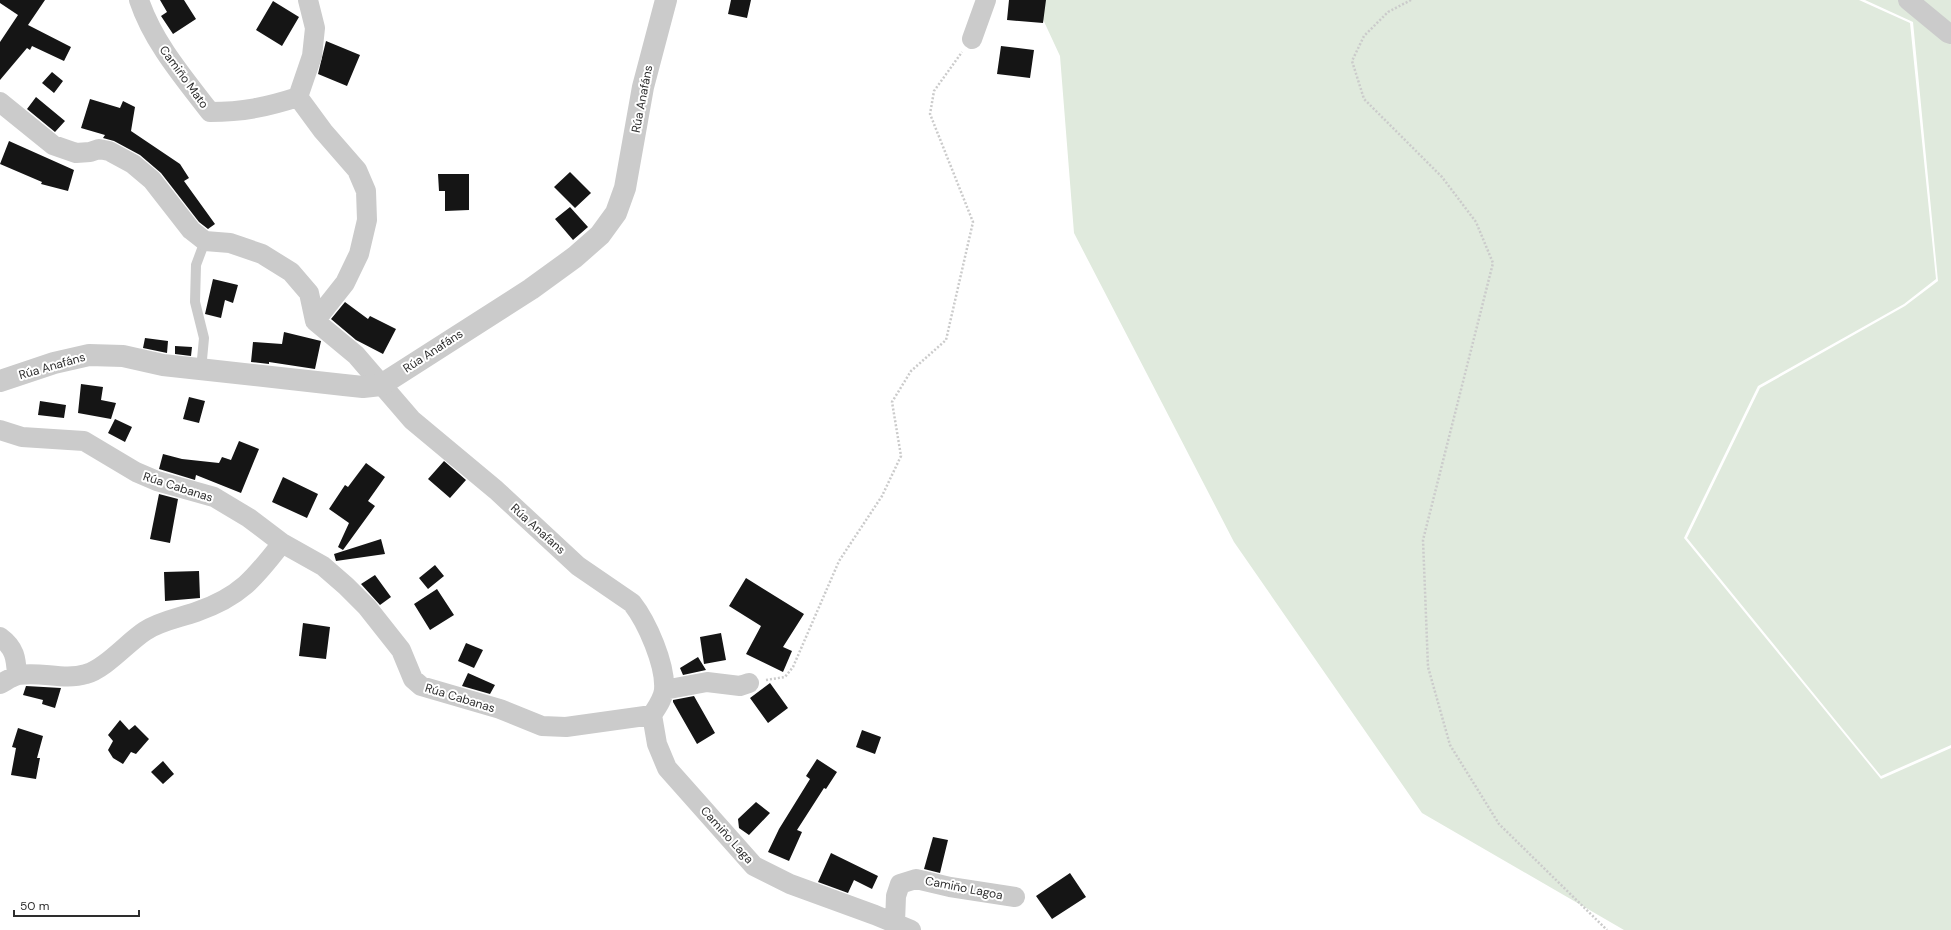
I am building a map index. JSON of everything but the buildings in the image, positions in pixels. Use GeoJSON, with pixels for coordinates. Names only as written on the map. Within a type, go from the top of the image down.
{"type":"FeatureCollection","features":[{"type":"Feature","properties":{"kind":"street","name":"Camiño Mato"},"geometry":{"type":"LineString","coordinates":[[139,0],[162,48],[210,112],[228,112],[263,108],[298,97]]}},
{"type":"Feature","properties":{"kind":"street"},"geometry":{"type":"LineString","coordinates":[[308,0],[315,28],[312,56],[298,97],[323,131],[357,170],[366,191],[367,220],[360,254],[345,283],[316,321]]}},
{"type":"Feature","properties":{"kind":"street","name":"Rúa Anafáns"},"geometry":{"type":"LineString","coordinates":[[0,381],[54,363],[89,355],[123,356],[163,365],[201,370],[363,387],[380,385],[531,289],[575,257],[600,235],[616,213],[625,188],[643,87],[666,0]]}},
{"type":"Feature","properties":{"kind":"street"},"geometry":{"type":"LineString","coordinates":[[972,39],[986,0]]}},
{"type":"Feature","properties":{"kind":"street"},"geometry":{"type":"LineString","coordinates":[[1908,0],[1951,34]]}},
{"type":"Feature","properties":{"kind":"street"},"geometry":{"type":"LineString","coordinates":[[0,102],[53,145],[76,153],[90,152],[99,148],[109,151],[134,164],[152,180],[191,230],[204,241],[230,243],[255,251],[291,272],[309,293],[316,321]]}},
{"type":"Feature","properties":{"kind":"street","name":"Rúa Anafans"},"geometry":{"type":"LineString","coordinates":[[316,321],[356,355],[380,385],[412,420],[496,490],[578,566],[632,603],[638,611],[654,642],[663,678],[664,690]]}},
{"type":"Feature","properties":{"kind":"street","name":"Rúa Cabanas"},"geometry":{"type":"LineString","coordinates":[[0,430],[22,437],[84,441],[136,472],[157,481],[214,497],[249,518],[282,542],[323,566],[367,607],[401,650],[413,679],[421,686],[500,709],[542,726],[566,728],[652,715]]}},
{"type":"Feature","properties":{"kind":"street"},"geometry":{"type":"LineString","coordinates":[[9,680],[28,674],[71,677],[87,674],[108,660],[145,631],[163,622],[221,603],[232,596],[255,578],[282,542]]}},
{"type":"Feature","properties":{"kind":"street"},"geometry":{"type":"LineString","coordinates":[[0,637],[9,644],[16,656],[9,680]]}},
{"type":"Feature","properties":{"kind":"street"},"geometry":{"type":"LineString","coordinates":[[652,715],[660,702],[664,690],[707,682],[740,686],[749,683]]}},
{"type":"Feature","properties":{"kind":"street","name":"Camiño Laga"},"geometry":{"type":"LineString","coordinates":[[652,715],[657,744],[667,768],[754,866],[790,884],[903,927]]}},
{"type":"Feature","properties":{"kind":"street","name":"Camiño Lagoa"},"geometry":{"type":"LineString","coordinates":[[903,927],[896,896],[900,884],[916,878],[950,887],[1015,897]]}},
{"type":"Feature","properties":{"kind":"lane"},"geometry":{"type":"LineString","coordinates":[[201,370],[204,338],[195,302],[196,265],[204,241]]}},
{"type":"Feature","properties":{"kind":"path"},"geometry":{"type":"LineString","coordinates":[[1411,0],[1388,12],[1364,36],[1352,61],[1364,99],[1442,177],[1476,222],[1493,263],[1443,455],[1423,540],[1428,667],[1450,745],[1499,824],[1607,930]]}},
{"type":"Feature","properties":{"kind":"path"},"geometry":{"type":"LineString","coordinates":[[749,683],[785,677],[793,667],[839,561],[882,496],[901,456],[892,402],[911,371],[946,340],[973,222],[930,114],[934,91],[950,66],[972,39]]}},
{"type":"Feature","properties":{"kind":"shaded area"},"geometry":{"type":"Polygon","coordinates":[[[1034,0],[1859,0],[1910,23],[1936,279],[1904,304],[1758,386],[1684,538],[1881,779],[1951,748],[1951,930],[1624,930],[1422,813],[1234,542],[1074,233],[1060,56],[1034,0]]]}},
{"type":"Feature","properties":{"kind":"shaded area"},"geometry":{"type":"Polygon","coordinates":[[[1865,0],[1951,0],[1951,745],[1881,776],[1687,538],[1760,388],[1905,306],[1938,281],[1913,22],[1865,0]]]}}]}
